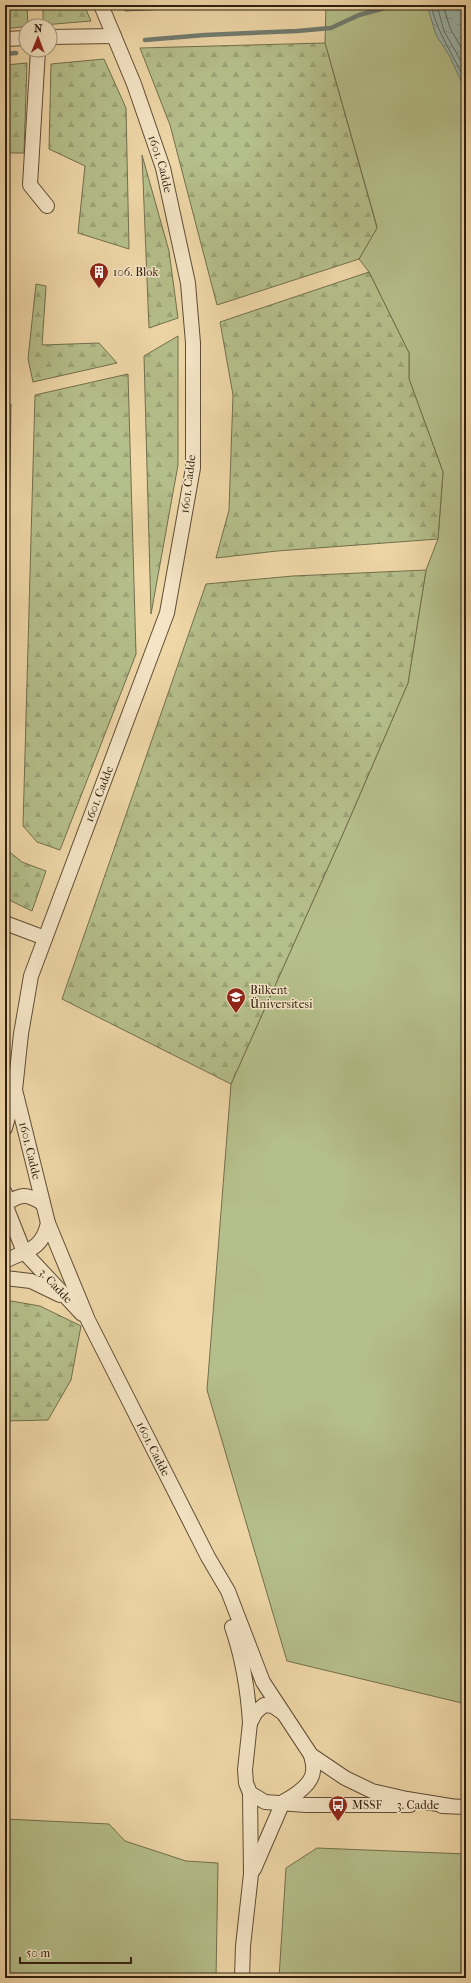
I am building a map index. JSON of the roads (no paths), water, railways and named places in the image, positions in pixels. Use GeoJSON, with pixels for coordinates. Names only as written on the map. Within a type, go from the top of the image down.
{"type":"FeatureCollection","features":[{"type":"Feature","properties":{"kind":"street","name":"1601. Cadde"},"geometry":{"type":"LineString","coordinates":[[102,5],[134,84],[163,168],[188,283],[193,343],[193,468],[167,613],[31,976],[21,1034],[15,1090],[48,1224],[88,1320],[208,1557],[228,1591],[263,1682],[284,1713]]}},
{"type":"Feature","properties":{"kind":"street"},"geometry":{"type":"LineString","coordinates":[[58,36],[114,36]]}},
{"type":"Feature","properties":{"kind":"street"},"geometry":{"type":"LineString","coordinates":[[5,39],[18,38]]}},
{"type":"Feature","properties":{"kind":"street"},"geometry":{"type":"LineString","coordinates":[[38,58],[30,186],[47,206]]}},
{"type":"Feature","properties":{"kind":"street"},"geometry":{"type":"LineString","coordinates":[[5,923],[45,938]]}},
{"type":"Feature","properties":{"kind":"street"},"geometry":{"type":"LineString","coordinates":[[5,1128],[15,1090]]}},
{"type":"Feature","properties":{"kind":"street","name":"3. Cadde"},"geometry":{"type":"LineString","coordinates":[[5,1193],[5,1204],[24,1252],[88,1320]]}},
{"type":"Feature","properties":{"kind":"street"},"geometry":{"type":"LineString","coordinates":[[5,1204],[18,1196],[30,1196],[42,1203]]}},
{"type":"Feature","properties":{"kind":"street"},"geometry":{"type":"LineString","coordinates":[[5,1261],[38,1245],[45,1236],[48,1224]]}},
{"type":"Feature","properties":{"kind":"street"},"geometry":{"type":"LineString","coordinates":[[5,1278],[31,1281],[69,1299]]}},
{"type":"Feature","properties":{"kind":"street","name":"1601. Cadde"},"geometry":{"type":"LineString","coordinates":[[208,1557],[239,1646],[248,1691],[250,1722]]}},
{"type":"Feature","properties":{"kind":"street"},"geometry":{"type":"LineString","coordinates":[[242,1978],[243,1946],[251,1874],[250,1793],[246,1783],[245,1770],[250,1722],[256,1712],[264,1706],[274,1706],[284,1713]]}},
{"type":"Feature","properties":{"kind":"street","name":"3. Cadde"},"geometry":{"type":"LineString","coordinates":[[283,1802],[296,1795],[314,1772],[311,1755],[284,1713]]}},
{"type":"Feature","properties":{"kind":"street","name":"3. Cadde"},"geometry":{"type":"LineString","coordinates":[[311,1755],[345,1778],[372,1790],[407,1799],[450,1806]]}},
{"type":"Feature","properties":{"kind":"street","name":"3. Cadde"},"geometry":{"type":"LineString","coordinates":[[250,1793],[265,1802],[283,1802],[306,1805],[450,1806]]}},
{"type":"Feature","properties":{"kind":"street"},"geometry":{"type":"LineString","coordinates":[[251,1874],[283,1802]]}},
{"type":"Feature","properties":{"kind":"street"},"geometry":{"type":"LineString","coordinates":[[450,1806],[466,1806]]}},
{"type":"Feature","properties":{"kind":"water"},"geometry":{"type":"Polygon","coordinates":[[[427,5],[466,5],[466,91],[449,55],[436,35],[427,5]]]}},
{"type":"Feature","properties":{"kind":"waterway"},"geometry":{"type":"LineString","coordinates":[[145,40],[331,28],[359,15],[396,5]]}},
{"type":"Feature","properties":{"kind":"waterway"},"geometry":{"type":"LineString","coordinates":[[5,54],[16,53]]}},
{"type":"Feature","properties":{"kind":"place","name":"106. Blok"},"geometry":{"type":"Point","coordinates":[99,289]}},
{"type":"Feature","properties":{"kind":"place","name":"Bilkent Üniversitesi"},"geometry":{"type":"Point","coordinates":[236,1014]}},
{"type":"Feature","properties":{"kind":"place","name":"MSSF"},"geometry":{"type":"Point","coordinates":[338,1822]}}]}
